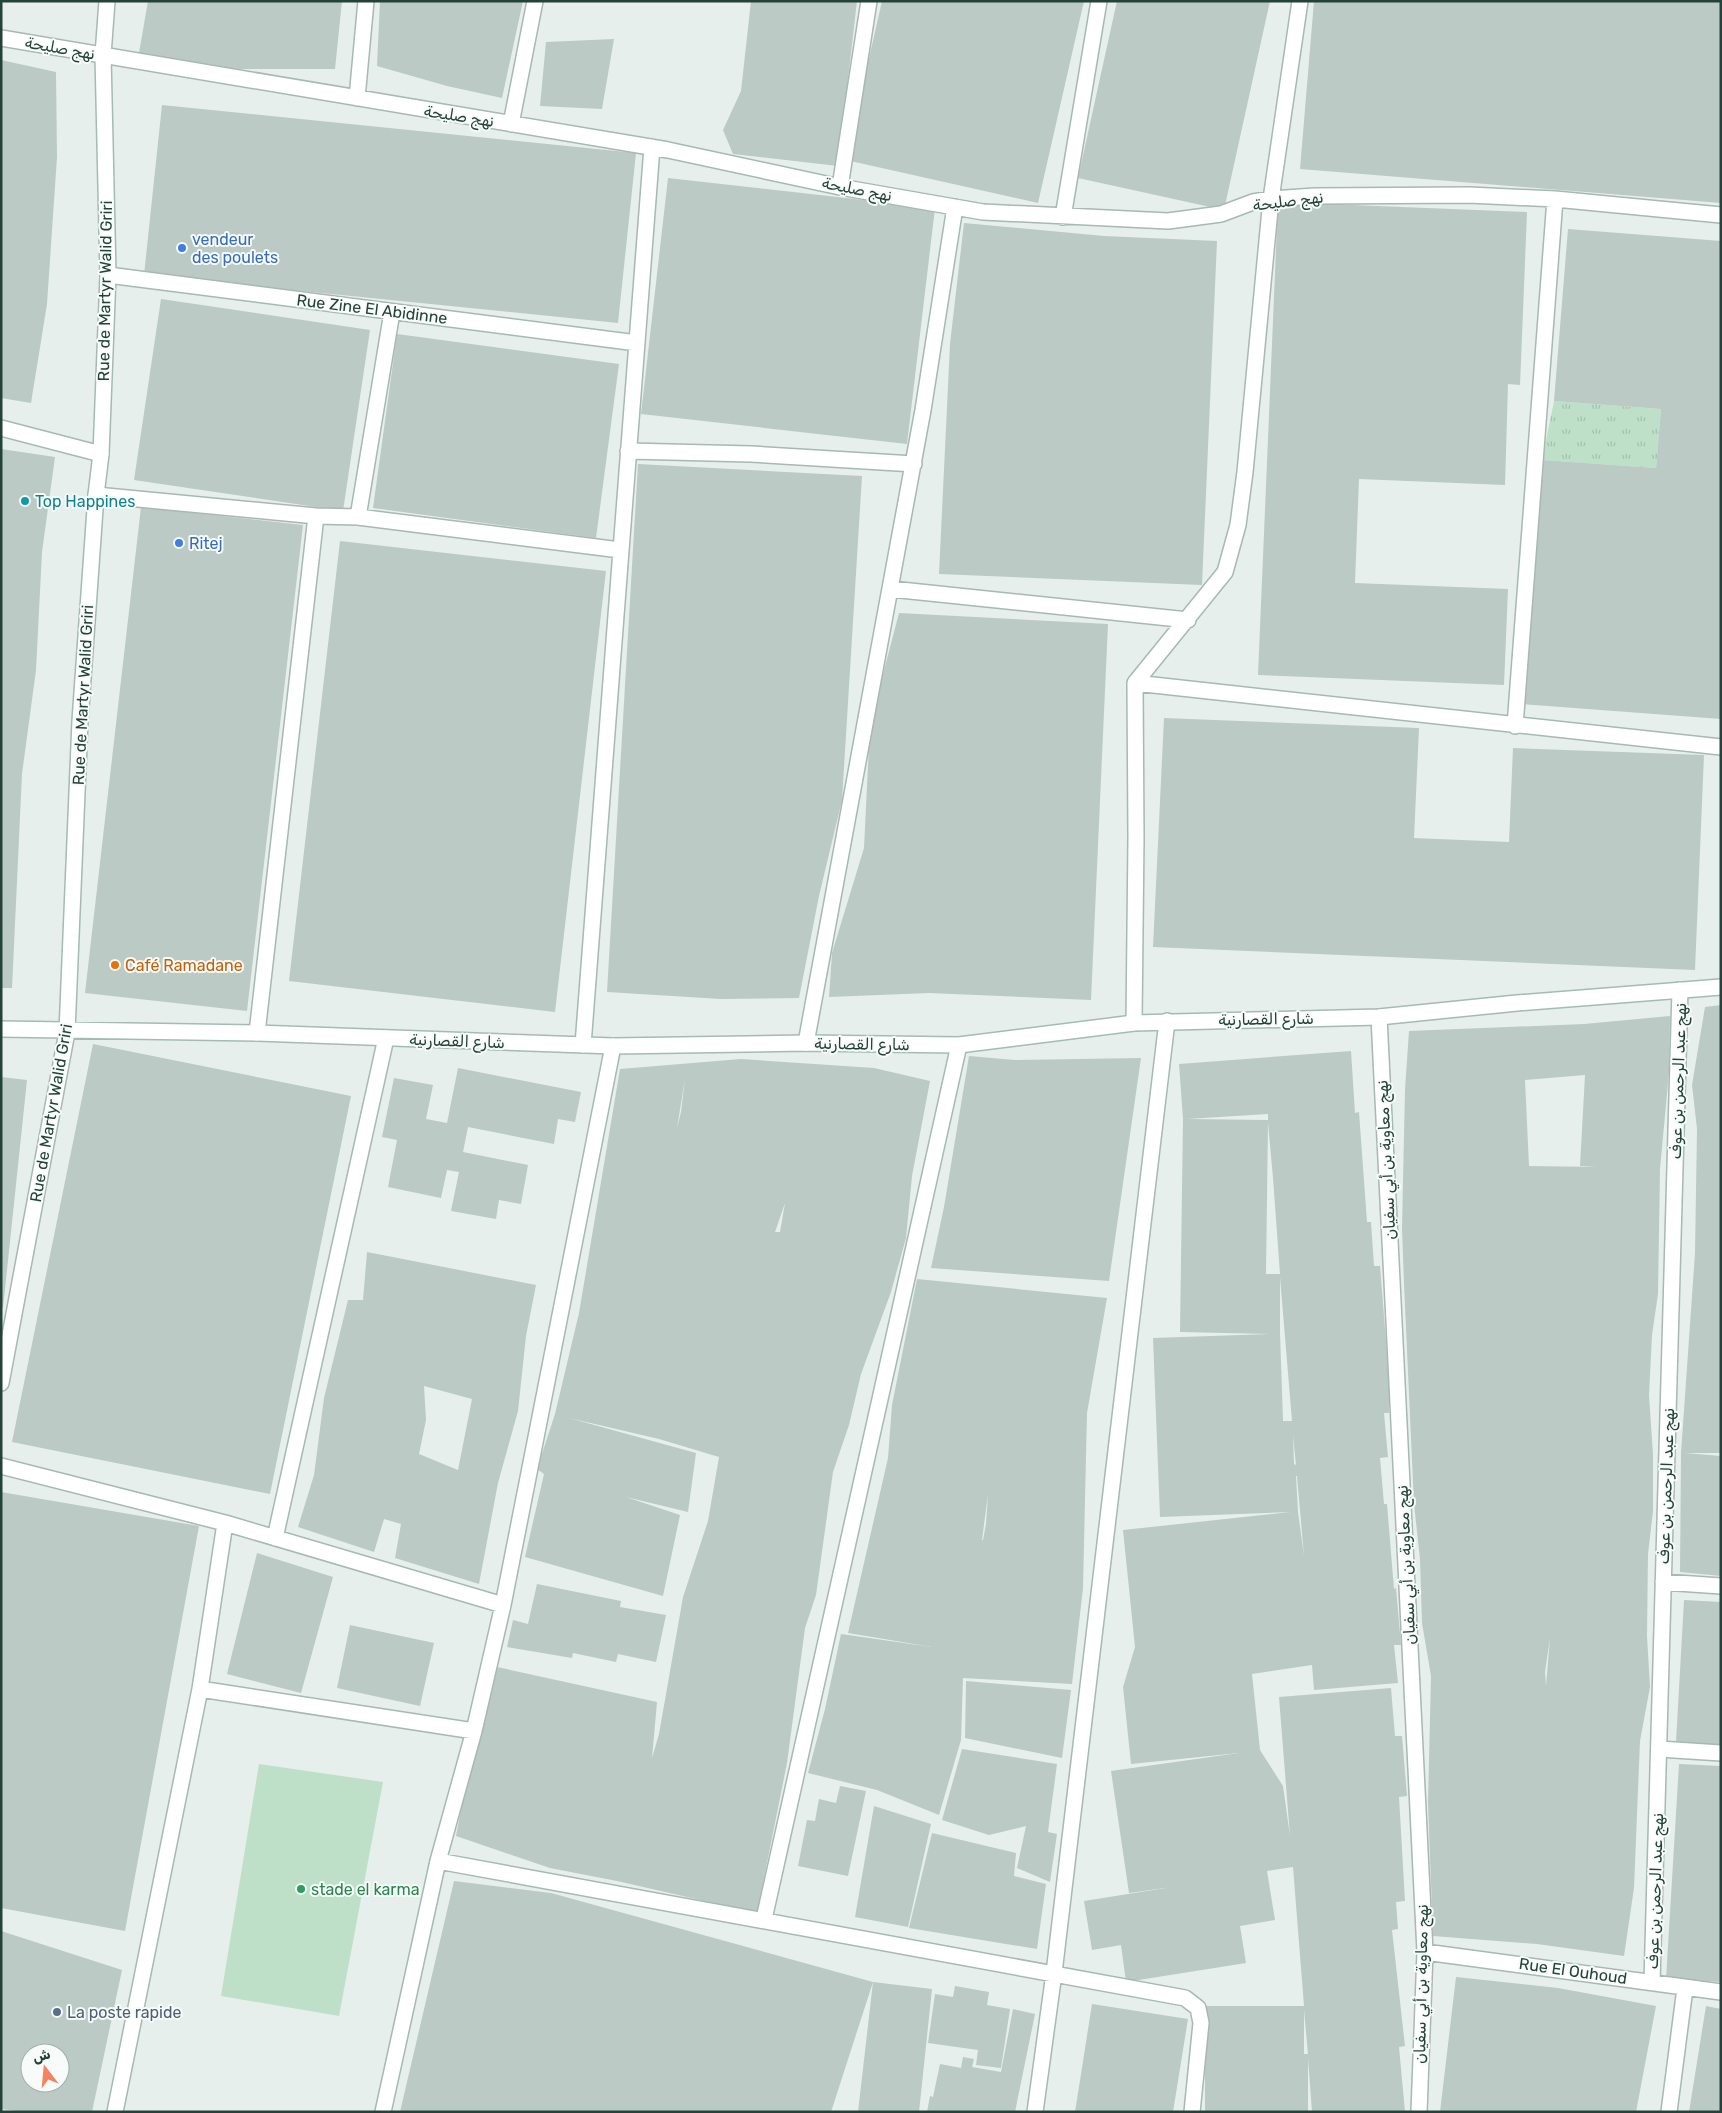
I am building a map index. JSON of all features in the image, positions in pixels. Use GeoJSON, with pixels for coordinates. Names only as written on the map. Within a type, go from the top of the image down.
{"type":"FeatureCollection","features":[{"type":"Feature","properties":{"kind":"street","name":"Rue de Martyr Walid Griri"},"geometry":{"type":"LineString","coordinates":[[1,1383],[67,1032],[80,721],[96,495],[101,454],[108,275],[103,55],[107,1]]}},
{"type":"Feature","properties":{"kind":"street"},"geometry":{"type":"LineString","coordinates":[[357,98],[366,1]]}},
{"type":"Feature","properties":{"kind":"street"},"geometry":{"type":"LineString","coordinates":[[511,124],[535,1]]}},
{"type":"Feature","properties":{"kind":"street"},"geometry":{"type":"LineString","coordinates":[[840,187],[869,1]]}},
{"type":"Feature","properties":{"kind":"street"},"geometry":{"type":"LineString","coordinates":[[1063,216],[1099,1]]}},
{"type":"Feature","properties":{"kind":"street"},"geometry":{"type":"LineString","coordinates":[[1134,1023],[1135,683],[1225,572],[1238,525],[1245,472],[1271,199],[1300,1]]}},
{"type":"Feature","properties":{"kind":"street","name":"نهج صليحة"},"geometry":{"type":"LineString","coordinates":[[1,38],[652,147],[840,187],[983,212],[1168,221],[1221,214],[1253,202],[1271,199],[1315,196],[1469,195],[1555,199],[1721,215]]}},
{"type":"Feature","properties":{"kind":"street"},"geometry":{"type":"LineString","coordinates":[[583,1044],[652,147]]}},
{"type":"Feature","properties":{"kind":"street"},"geometry":{"type":"LineString","coordinates":[[1515,726],[1555,199]]}},
{"type":"Feature","properties":{"kind":"street"},"geometry":{"type":"LineString","coordinates":[[806,1043],[914,464],[955,207]]}},
{"type":"Feature","properties":{"kind":"street","name":"Rue Zine El Abidinne"},"geometry":{"type":"LineString","coordinates":[[108,275],[637,343]]}},
{"type":"Feature","properties":{"kind":"street"},"geometry":{"type":"LineString","coordinates":[[358,517],[392,312]]}},
{"type":"Feature","properties":{"kind":"street"},"geometry":{"type":"LineString","coordinates":[[1,428],[101,454]]}},
{"type":"Feature","properties":{"kind":"street"},"geometry":{"type":"LineString","coordinates":[[628,451],[751,454],[914,464]]}},
{"type":"Feature","properties":{"kind":"street"},"geometry":{"type":"LineString","coordinates":[[96,495],[316,516],[358,517],[620,550]]}},
{"type":"Feature","properties":{"kind":"street"},"geometry":{"type":"LineString","coordinates":[[257,1033],[316,516]]}},
{"type":"Feature","properties":{"kind":"street"},"geometry":{"type":"LineString","coordinates":[[891,588],[1188,620]]}},
{"type":"Feature","properties":{"kind":"street"},"geometry":{"type":"LineString","coordinates":[[1135,683],[1721,747]]}},
{"type":"Feature","properties":{"kind":"street","name":"شارع القصارنية"},"geometry":{"type":"LineString","coordinates":[[1,1029],[67,1032],[257,1033],[613,1046],[806,1043],[959,1045],[1134,1023],[1379,1017],[1721,986]]}},
{"type":"Feature","properties":{"kind":"street","name":"نهج عبد الرحمن بن عوف"},"geometry":{"type":"LineString","coordinates":[[1652,1982],[1680,990]]}},
{"type":"Feature","properties":{"kind":"street","name":"نهج معاوية بن أبي سفيان"},"geometry":{"type":"LineString","coordinates":[[1379,1017],[1425,1952],[1419,2112]]}},
{"type":"Feature","properties":{"kind":"street"},"geometry":{"type":"LineString","coordinates":[[1034,2112],[1054,1974],[1167,1021]]}},
{"type":"Feature","properties":{"kind":"street"},"geometry":{"type":"LineString","coordinates":[[275,1538],[386,1038]]}},
{"type":"Feature","properties":{"kind":"street"},"geometry":{"type":"LineString","coordinates":[[764,1919],[959,1045]]}},
{"type":"Feature","properties":{"kind":"street"},"geometry":{"type":"LineString","coordinates":[[383,2112],[438,1861],[474,1731],[502,1605],[613,1046]]}},
{"type":"Feature","properties":{"kind":"street"},"geometry":{"type":"LineString","coordinates":[[1,1466],[226,1523],[502,1605]]}},
{"type":"Feature","properties":{"kind":"street"},"geometry":{"type":"LineString","coordinates":[[115,2112],[200,1689],[226,1523]]}},
{"type":"Feature","properties":{"kind":"street"},"geometry":{"type":"LineString","coordinates":[[1663,1582],[1721,1586]]}},
{"type":"Feature","properties":{"kind":"street"},"geometry":{"type":"LineString","coordinates":[[200,1689],[474,1731]]}},
{"type":"Feature","properties":{"kind":"street"},"geometry":{"type":"LineString","coordinates":[[1658,1749],[1721,1753]]}},
{"type":"Feature","properties":{"kind":"street"},"geometry":{"type":"LineString","coordinates":[[438,1861],[764,1919],[1185,1998],[1198,2008],[1201,2023],[1192,2112]]}},
{"type":"Feature","properties":{"kind":"street","name":"Rue El Ouhoud"},"geometry":{"type":"LineString","coordinates":[[1425,1952],[1721,1992]]}},
{"type":"Feature","properties":{"kind":"street"},"geometry":{"type":"LineString","coordinates":[[1670,2112],[1685,1988]]}},
{"type":"Feature","properties":{"kind":"green space"},"geometry":{"type":"Polygon","coordinates":[[[1554,401],[1661,409],[1656,468],[1542,460],[1554,401]]]}},
{"type":"Feature","properties":{"kind":"green space","name":"stade el karma"},"geometry":{"type":"Polygon","coordinates":[[[259,1764],[383,1782],[339,2016],[221,1996],[259,1764]]]}},
{"type":"Feature","properties":{"kind":"building"},"geometry":{"type":"Polygon","coordinates":[[[148,1],[342,1],[335,69],[237,69],[139,53],[148,1]]]}},
{"type":"Feature","properties":{"kind":"building"},"geometry":{"type":"Polygon","coordinates":[[[380,1],[523,1],[502,98],[447,86],[377,66],[380,1]]]}},
{"type":"Feature","properties":{"kind":"building"},"geometry":{"type":"Polygon","coordinates":[[[751,1],[857,1],[838,166],[733,154],[723,130],[741,91],[751,1]]]}},
{"type":"Feature","properties":{"kind":"building"},"geometry":{"type":"Polygon","coordinates":[[[882,1],[1084,1],[1038,203],[846,160],[882,1]]]}},
{"type":"Feature","properties":{"kind":"building"},"geometry":{"type":"Polygon","coordinates":[[[1117,1],[1270,1],[1224,210],[1078,178],[1117,1]]]}},
{"type":"Feature","properties":{"kind":"building"},"geometry":{"type":"Polygon","coordinates":[[[1314,1],[1721,1],[1721,203],[1300,169],[1314,1]]]}},
{"type":"Feature","properties":{"kind":"building"},"geometry":{"type":"Polygon","coordinates":[[[614,39],[602,109],[540,106],[546,42],[614,39]]]}},
{"type":"Feature","properties":{"kind":"building"},"geometry":{"type":"Polygon","coordinates":[[[1,60],[56,72],[57,157],[47,304],[31,403],[1,398],[1,60]]]}},
{"type":"Feature","properties":{"kind":"building"},"geometry":{"type":"Polygon","coordinates":[[[162,105],[636,153],[618,323],[144,275],[162,105]]]}},
{"type":"Feature","properties":{"kind":"building"},"geometry":{"type":"Polygon","coordinates":[[[668,178],[935,208],[907,444],[641,414],[668,178]]]}},
{"type":"Feature","properties":{"kind":"building"},"geometry":{"type":"Polygon","coordinates":[[[1278,202],[1527,212],[1520,385],[1508,384],[1505,485],[1359,479],[1355,583],[1508,589],[1504,685],[1258,675],[1278,202]]]}},
{"type":"Feature","properties":{"kind":"building"},"geometry":{"type":"Polygon","coordinates":[[[964,223],[1104,236],[1217,241],[1202,585],[939,574],[950,344],[964,223]]]}},
{"type":"Feature","properties":{"kind":"building"},"geometry":{"type":"Polygon","coordinates":[[[1568,229],[1721,241],[1721,719],[1522,704],[1542,460],[1656,468],[1661,409],[1554,401],[1568,229]]]}},
{"type":"Feature","properties":{"kind":"building"},"geometry":{"type":"Polygon","coordinates":[[[161,299],[370,330],[343,511],[134,480],[161,299]]]}},
{"type":"Feature","properties":{"kind":"building"},"geometry":{"type":"Polygon","coordinates":[[[397,334],[619,364],[596,538],[373,508],[397,334]]]}},
{"type":"Feature","properties":{"kind":"building"},"geometry":{"type":"Polygon","coordinates":[[[1,449],[55,457],[42,552],[36,670],[22,774],[12,988],[1,988],[1,449]]]}},
{"type":"Feature","properties":{"kind":"building"},"geometry":{"type":"Polygon","coordinates":[[[638,464],[862,476],[842,800],[819,896],[799,998],[721,999],[607,992],[638,464]]]}},
{"type":"Feature","properties":{"kind":"building"},"geometry":{"type":"Polygon","coordinates":[[[141,507],[303,525],[247,1011],[85,993],[141,507]]]}},
{"type":"Feature","properties":{"kind":"building"},"geometry":{"type":"Polygon","coordinates":[[[340,541],[606,571],[555,1012],[289,981],[340,541]]]}},
{"type":"Feature","properties":{"kind":"building"},"geometry":{"type":"Polygon","coordinates":[[[899,613],[1108,624],[1091,1000],[929,993],[829,997],[832,953],[864,848],[870,724],[899,613]]]}},
{"type":"Feature","properties":{"kind":"building"},"geometry":{"type":"Polygon","coordinates":[[[1164,718],[1419,728],[1414,838],[1509,842],[1513,748],[1704,755],[1695,970],[1153,947],[1164,718]]]}},
{"type":"Feature","properties":{"kind":"building"},"geometry":{"type":"Polygon","coordinates":[[[1721,1005],[1721,1453],[1685,1453],[1721,1456],[1721,1576],[1680,1572],[1681,1453],[1695,1253],[1697,1129],[1692,1085],[1705,1007],[1721,1005]]]}},
{"type":"Feature","properties":{"kind":"building"},"geometry":{"type":"Polygon","coordinates":[[[1670,1016],[1669,1072],[1660,1169],[1658,1294],[1652,1335],[1649,1395],[1653,1455],[1653,1511],[1648,1554],[1647,1636],[1650,1687],[1640,1741],[1634,1888],[1624,1956],[1537,1944],[1433,1936],[1428,1803],[1431,1676],[1422,1623],[1420,1559],[1414,1504],[1404,1284],[1402,1228],[1405,1089],[1409,1031],[1584,1024],[1670,1016]],[[1585,1075],[1525,1080],[1529,1166],[1597,1167],[1580,1166],[1585,1075]],[[1550,1638],[1545,1672],[1546,1686],[1550,1638]]]}},
{"type":"Feature","properties":{"kind":"building"},"geometry":{"type":"Polygon","coordinates":[[[93,1044],[351,1096],[270,1494],[12,1442],[93,1044]]]}},
{"type":"Feature","properties":{"kind":"building"},"geometry":{"type":"Polygon","coordinates":[[[1351,1051],[1355,1113],[1359,1112],[1367,1222],[1371,1222],[1374,1266],[1380,1266],[1389,1378],[1389,1413],[1384,1413],[1388,1457],[1380,1458],[1384,1504],[1387,1504],[1401,1645],[1394,1645],[1398,1683],[1314,1690],[1312,1665],[1252,1674],[1260,1750],[1283,1786],[1290,1836],[1279,1697],[1391,1688],[1395,1736],[1402,1736],[1407,1796],[1399,1797],[1405,1901],[1396,1902],[1398,1929],[1392,1930],[1405,2046],[1399,2047],[1405,2112],[1312,2112],[1308,2058],[1308,2112],[1205,2112],[1205,2006],[1304,2006],[1293,1867],[1267,1871],[1275,1920],[1240,1926],[1246,1963],[1126,1982],[1121,1945],[1092,1950],[1084,1901],[1172,1887],[1129,1893],[1111,1771],[1239,1753],[1131,1764],[1123,1687],[1135,1647],[1123,1530],[1291,1512],[1160,1517],[1153,1338],[1270,1334],[1180,1332],[1183,1119],[1179,1064],[1351,1051]],[[1268,1114],[1187,1119],[1268,1120],[1268,1114]],[[1268,1123],[1266,1274],[1280,1274],[1273,1178],[1268,1123]],[[1280,1277],[1280,1333],[1283,1421],[1292,1421],[1280,1277]],[[1293,1435],[1294,1464],[1296,1465],[1293,1435]],[[1296,1476],[1298,1512],[1304,1556],[1297,1476],[1296,1476]],[[1304,2010],[1304,2054],[1308,2054],[1304,2010]]]}},
{"type":"Feature","properties":{"kind":"building"},"geometry":{"type":"Polygon","coordinates":[[[969,1056],[1015,1060],[1141,1058],[1109,1281],[931,1268],[944,1207],[969,1056]]]}},
{"type":"Feature","properties":{"kind":"building"},"geometry":{"type":"Polygon","coordinates":[[[741,1059],[874,1068],[930,1081],[912,1176],[906,1238],[891,1292],[861,1374],[849,1425],[833,1472],[816,1595],[805,1628],[787,1763],[757,1913],[617,1881],[550,1868],[456,1836],[467,1778],[497,1667],[657,1702],[652,1758],[659,1734],[683,1597],[708,1521],[719,1457],[659,1439],[569,1418],[696,1453],[688,1512],[626,1497],[680,1515],[663,1596],[525,1557],[544,1474],[537,1469],[555,1414],[579,1313],[620,1069],[741,1059]],[[685,1079],[677,1128],[681,1112],[685,1079]],[[785,1203],[775,1232],[780,1232],[785,1203]]]}},
{"type":"Feature","properties":{"kind":"building"},"geometry":{"type":"Polygon","coordinates":[[[458,1068],[581,1092],[575,1122],[558,1119],[554,1144],[468,1127],[463,1152],[528,1165],[521,1204],[499,1200],[496,1219],[451,1211],[459,1172],[447,1170],[441,1198],[388,1187],[397,1140],[382,1137],[394,1078],[433,1085],[426,1119],[447,1123],[458,1068]]]}},
{"type":"Feature","properties":{"kind":"building"},"geometry":{"type":"Polygon","coordinates":[[[1,1077],[27,1080],[3,1308],[1,1308],[1,1077]]]}},
{"type":"Feature","properties":{"kind":"building"},"geometry":{"type":"Polygon","coordinates":[[[367,1252],[536,1285],[526,1336],[518,1411],[498,1483],[479,1584],[395,1558],[401,1524],[384,1519],[374,1552],[298,1527],[314,1475],[324,1398],[348,1300],[363,1300],[367,1252]],[[424,1386],[426,1420],[419,1454],[458,1470],[472,1399],[424,1386]]]}},
{"type":"Feature","properties":{"kind":"building"},"geometry":{"type":"Polygon","coordinates":[[[917,1279],[1107,1298],[1087,1413],[1083,1588],[1072,1684],[963,1678],[961,1740],[939,1815],[877,1790],[808,1773],[825,1709],[841,1634],[932,1647],[848,1633],[888,1458],[892,1405],[917,1279]],[[988,1494],[982,1540],[986,1524],[988,1494]]]}},
{"type":"Feature","properties":{"kind":"building"},"geometry":{"type":"Polygon","coordinates":[[[1,1492],[199,1526],[125,1931],[1,1908],[1,1492]]]}},
{"type":"Feature","properties":{"kind":"building"},"geometry":{"type":"Polygon","coordinates":[[[257,1553],[333,1577],[301,1693],[227,1674],[257,1553]]]}},
{"type":"Feature","properties":{"kind":"building"},"geometry":{"type":"Polygon","coordinates":[[[537,1584],[621,1601],[620,1607],[666,1615],[656,1662],[618,1654],[616,1662],[573,1653],[572,1658],[507,1647],[513,1620],[528,1624],[537,1584]]]}},
{"type":"Feature","properties":{"kind":"building"},"geometry":{"type":"Polygon","coordinates":[[[1684,1600],[1721,1602],[1721,1745],[1676,1742],[1684,1600]]]}},
{"type":"Feature","properties":{"kind":"building"},"geometry":{"type":"Polygon","coordinates":[[[350,1625],[434,1643],[420,1706],[337,1688],[350,1625]]]}},
{"type":"Feature","properties":{"kind":"building"},"geometry":{"type":"Polygon","coordinates":[[[966,1681],[1071,1690],[1062,1758],[965,1738],[966,1681]]]}},
{"type":"Feature","properties":{"kind":"building"},"geometry":{"type":"Polygon","coordinates":[[[962,1749],[1057,1764],[1048,1832],[1057,1834],[1050,1882],[1017,1868],[1026,1826],[989,1835],[942,1820],[962,1749]]]}},
{"type":"Feature","properties":{"kind":"building"},"geometry":{"type":"Polygon","coordinates":[[[1679,1764],[1721,1766],[1721,1982],[1666,1979],[1679,1764]]]}},
{"type":"Feature","properties":{"kind":"building"},"geometry":{"type":"Polygon","coordinates":[[[840,1786],[866,1791],[848,1876],[798,1866],[807,1820],[815,1821],[819,1799],[836,1803],[840,1786]]]}},
{"type":"Feature","properties":{"kind":"building"},"geometry":{"type":"Polygon","coordinates":[[[874,1806],[931,1824],[908,1927],[855,1917],[874,1806]]]}},
{"type":"Feature","properties":{"kind":"building"},"geometry":{"type":"Polygon","coordinates":[[[932,1833],[1016,1853],[1014,1876],[1046,1884],[1037,1949],[909,1928],[932,1833]]]}},
{"type":"Feature","properties":{"kind":"building"},"geometry":{"type":"Polygon","coordinates":[[[454,1881],[551,1893],[873,1982],[831,2112],[400,2112],[454,1881]]]}},
{"type":"Feature","properties":{"kind":"building","name":"La poste rapide"},"geometry":{"type":"Polygon","coordinates":[[[1,1931],[122,1970],[92,2112],[24,2112],[1,2109],[1,1931]]]}},
{"type":"Feature","properties":{"kind":"building"},"geometry":{"type":"Polygon","coordinates":[[[1456,1977],[1558,1988],[1656,2006],[1636,2112],[1440,2112],[1456,1977]]]}},
{"type":"Feature","properties":{"kind":"building"},"geometry":{"type":"Polygon","coordinates":[[[873,1982],[932,1989],[919,2112],[858,2112],[873,1982]]]}},
{"type":"Feature","properties":{"kind":"building"},"geometry":{"type":"Polygon","coordinates":[[[955,1986],[989,1992],[987,2005],[1010,2009],[1001,2068],[976,2065],[978,2050],[928,2043],[935,1994],[953,1997],[955,1986]]]}},
{"type":"Feature","properties":{"kind":"building"},"geometry":{"type":"Polygon","coordinates":[[[1092,2004],[1188,2019],[1173,2112],[1075,2112],[1092,2004]]]}},
{"type":"Feature","properties":{"kind":"building"},"geometry":{"type":"Polygon","coordinates":[[[1706,2006],[1721,2009],[1721,2112],[1689,2112],[1706,2006]]]}},
{"type":"Feature","properties":{"kind":"building"},"geometry":{"type":"Polygon","coordinates":[[[1013,2009],[1035,2014],[1015,2112],[927,2112],[930,2096],[933,2097],[940,2064],[961,2068],[963,2057],[974,2059],[972,2067],[1001,2072],[1013,2009]]]}},
{"type":"Feature","properties":{"kind":"place","name":"vendeur des poulets"},"geometry":{"type":"Point","coordinates":[182,248]}},
{"type":"Feature","properties":{"kind":"place","name":"Top Happines"},"geometry":{"type":"Point","coordinates":[25,501]}},
{"type":"Feature","properties":{"kind":"place","name":"Ritej"},"geometry":{"type":"Point","coordinates":[179,543]}},
{"type":"Feature","properties":{"kind":"place","name":"Café Ramadane"},"geometry":{"type":"Point","coordinates":[115,965]}},
{"type":"Feature","properties":{"kind":"place","name":"stade el karma"},"geometry":{"type":"Point","coordinates":[301,1889]}},
{"type":"Feature","properties":{"kind":"place","name":"La poste rapide"},"geometry":{"type":"Point","coordinates":[57,2012]}}]}
